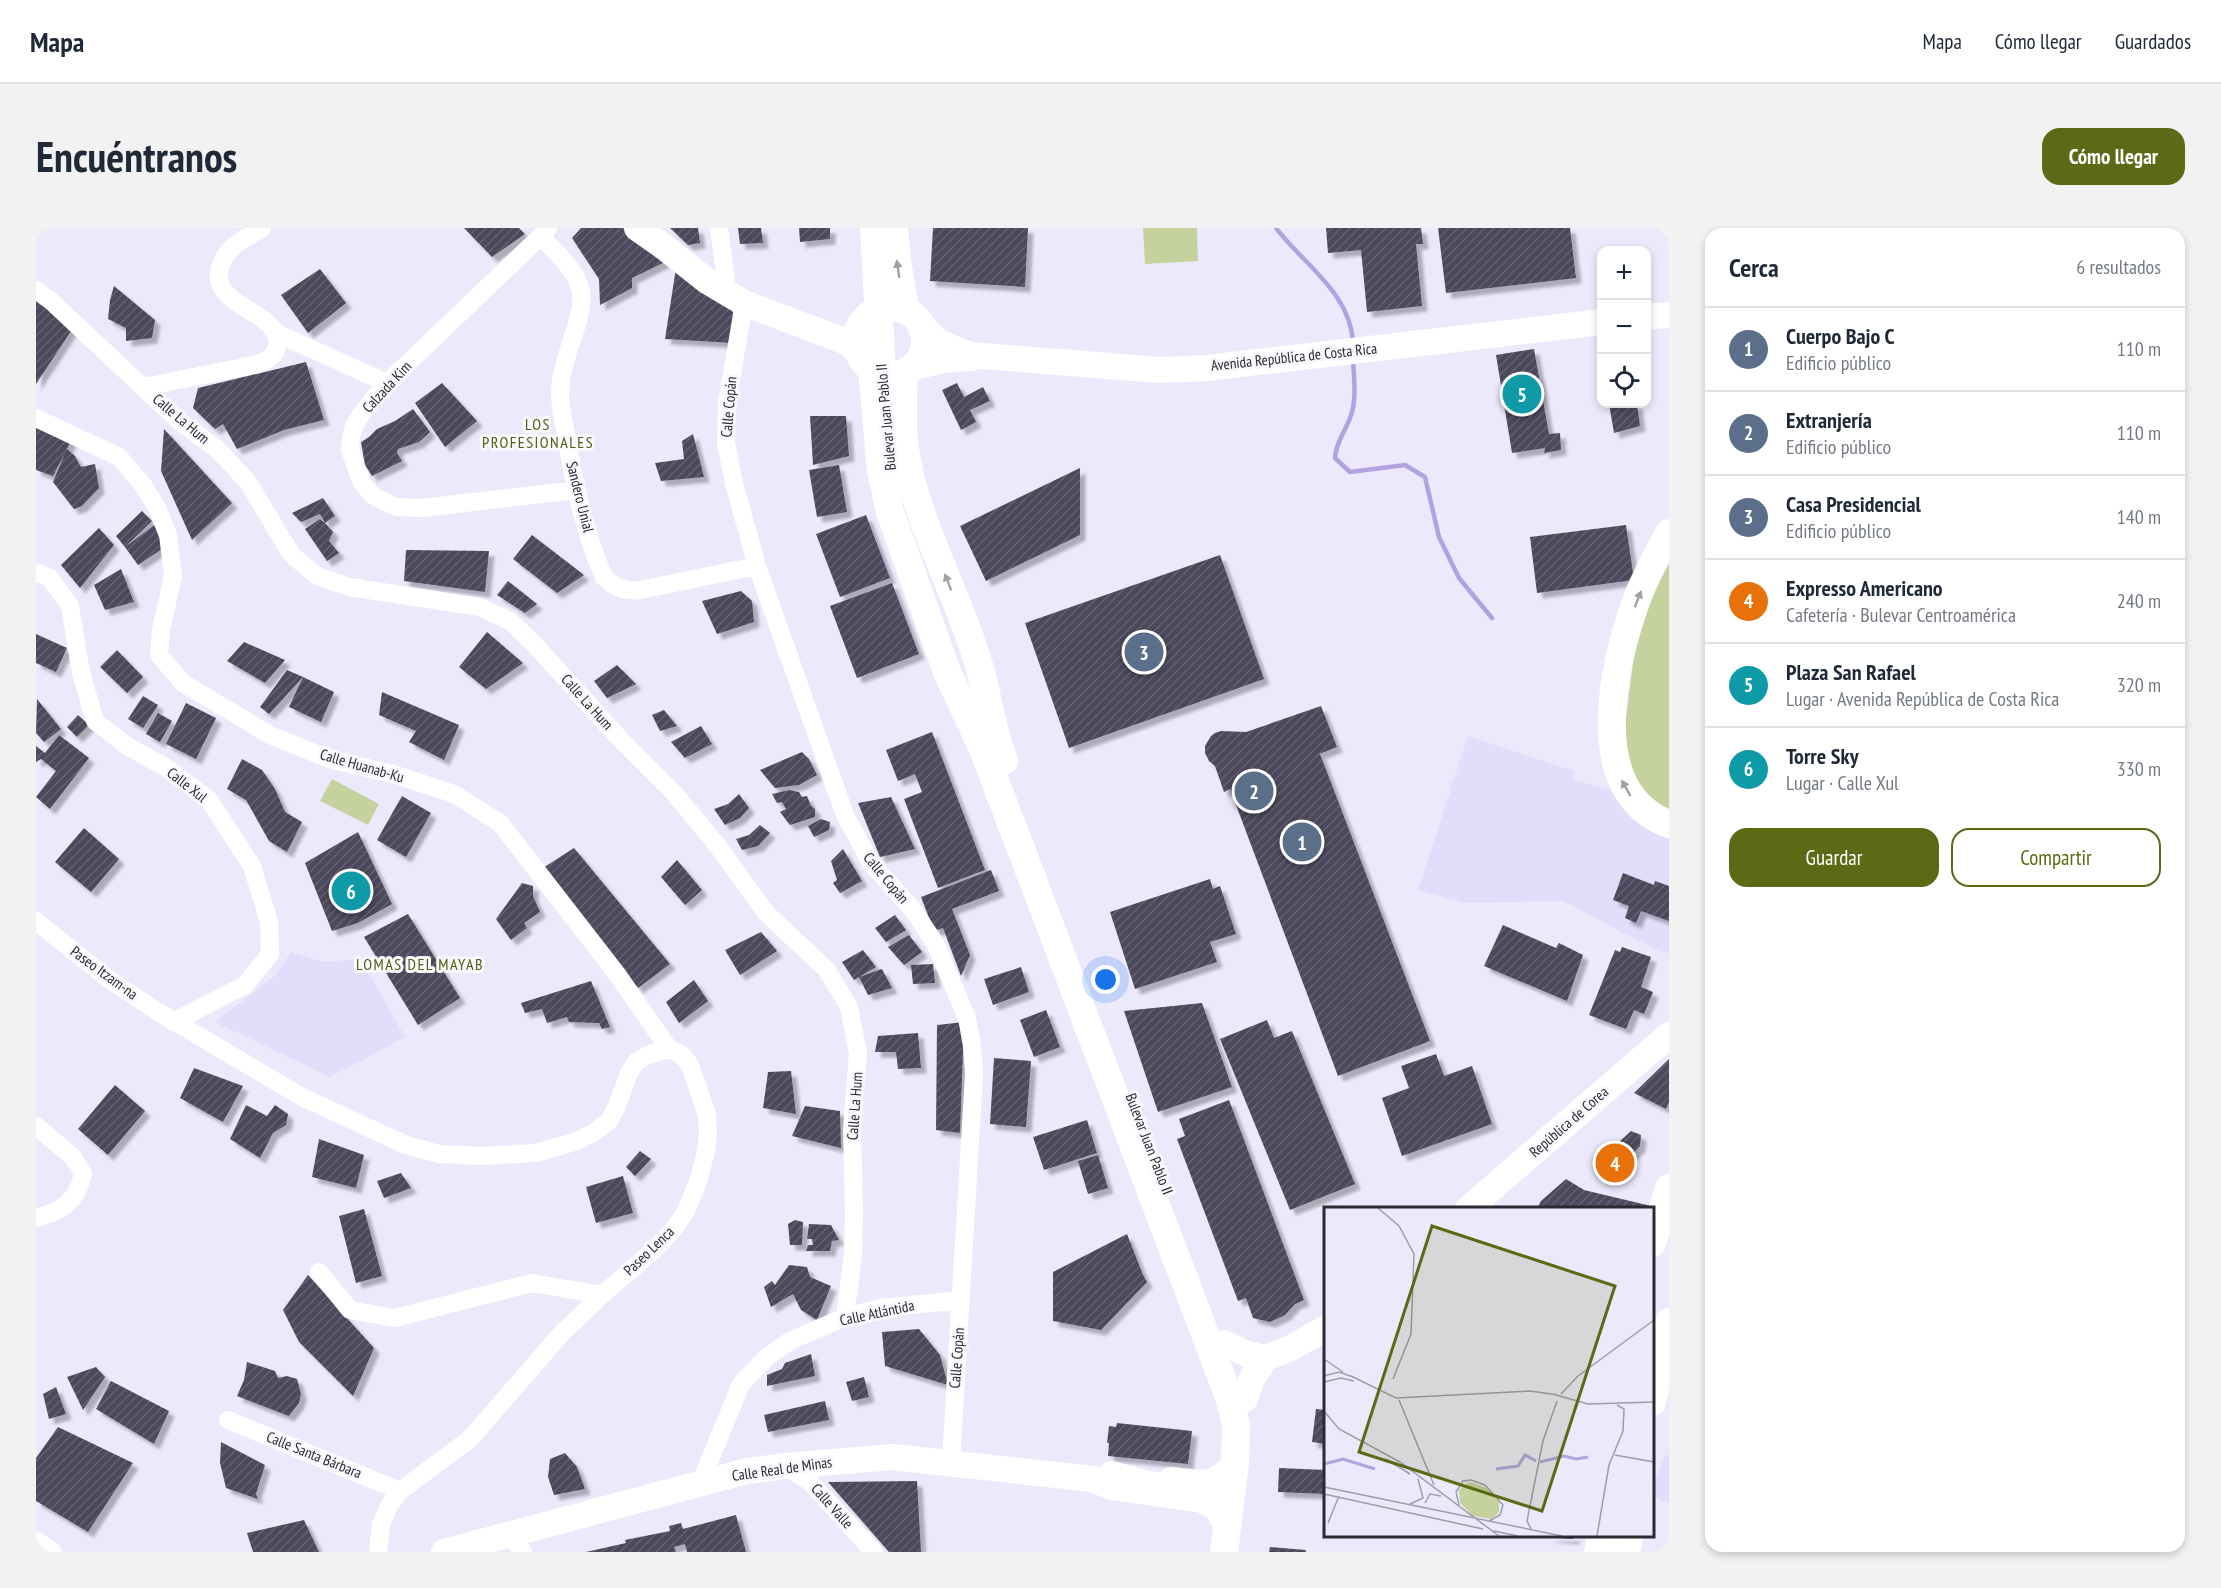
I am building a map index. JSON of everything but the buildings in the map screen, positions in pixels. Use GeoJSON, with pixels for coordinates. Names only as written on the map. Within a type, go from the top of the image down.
{"type":"FeatureCollection","features":[{"type":"Feature","properties":{"kind":"main road","name":"Bulevar Juan Pablo II"},"geometry":{"type":"LineString","coordinates":[[867,228],[867,299],[864,343],[881,471],[890,512],[947,672],[990,747],[1245,1399],[1250,1420],[1252,1460],[1250,1504],[1234,1544]]}},
{"type":"Feature","properties":{"kind":"main road","name":"Bulevar Juan Pablo II"},"geometry":{"type":"LineString","coordinates":[[874,228],[889,469],[897,503],[956,654],[1229,1397],[1236,1425],[1234,1544]]}},
{"type":"Feature","properties":{"kind":"main road"},"geometry":{"type":"LineString","coordinates":[[894,228],[897,261],[913,317],[925,336],[925,347],[921,358],[909,370],[893,375],[882,374],[864,343],[873,312],[894,307],[913,317]]}},
{"type":"Feature","properties":{"kind":"main road","name":"Bulevar Juan Pablo II"},"geometry":{"type":"LineString","coordinates":[[909,370],[902,412],[909,468],[917,498],[977,659],[990,747]]}},
{"type":"Feature","properties":{"kind":"main road"},"geometry":{"type":"LineString","coordinates":[[1669,533],[1637,598],[1620,655],[1613,702],[1612,731],[1614,759],[1621,780],[1631,797],[1644,811],[1669,824]]}},
{"type":"Feature","properties":{"kind":"main road"},"geometry":{"type":"LineString","coordinates":[[1654,1240],[1669,1188]]}},
{"type":"Feature","properties":{"kind":"main road"},"geometry":{"type":"LineString","coordinates":[[1654,1397],[1669,1322]]}},
{"type":"Feature","properties":{"kind":"main road"},"geometry":{"type":"LineString","coordinates":[[1103,1477],[1193,1490]]}},
{"type":"Feature","properties":{"kind":"main road"},"geometry":{"type":"LineString","coordinates":[[1598,1552],[1601,1537]]}},
{"type":"Feature","properties":{"kind":"main road"},"geometry":{"type":"LineString","coordinates":[[1626,1552],[1629,1537]]}},
{"type":"Feature","properties":{"kind":"street"},"geometry":{"type":"LineString","coordinates":[[262,228],[233,246],[224,258],[219,270],[219,281],[224,292],[262,319],[276,333],[387,383]]}},
{"type":"Feature","properties":{"kind":"street"},"geometry":{"type":"LineString","coordinates":[[637,228],[707,281],[744,303],[847,342],[864,343]]}},
{"type":"Feature","properties":{"kind":"street"},"geometry":{"type":"LineString","coordinates":[[719,228],[726,280]]}},
{"type":"Feature","properties":{"kind":"street","name":"Calzada Kim"},"geometry":{"type":"LineString","coordinates":[[545,232],[387,383],[362,413],[351,437],[350,450],[362,483],[373,496],[396,507],[422,508],[576,490]]}},
{"type":"Feature","properties":{"kind":"street","name":"Sandero Unial"},"geometry":{"type":"LineString","coordinates":[[545,232],[579,283],[581,291],[580,310],[560,384],[561,408],[576,490],[598,565],[604,577],[614,586],[627,591],[757,566]]}},
{"type":"Feature","properties":{"kind":"street"},"geometry":{"type":"LineString","coordinates":[[664,247],[749,294],[847,330],[864,343]]}},
{"type":"Feature","properties":{"kind":"street","name":"Calle La Hum"},"geometry":{"type":"LineString","coordinates":[[36,290],[51,301],[178,420],[218,450],[241,474],[269,515],[291,554],[316,576],[349,587],[480,607],[510,621],[673,792],[717,845],[766,913],[827,970],[849,1007],[858,1053],[852,1129],[853,1255],[845,1317]]}},
{"type":"Feature","properties":{"kind":"street","name":"Calle Copán"},"geometry":{"type":"LineString","coordinates":[[744,303],[727,404],[726,443],[734,483],[757,566],[830,774],[854,833],[871,863],[925,926],[935,943],[968,1018],[974,1074],[951,1462]]}},
{"type":"Feature","properties":{"kind":"street"},"geometry":{"type":"LineString","coordinates":[[1651,317],[1669,315]]}},
{"type":"Feature","properties":{"kind":"street","name":"Avenida República de Costa Rica"},"geometry":{"type":"LineString","coordinates":[[913,317],[938,342],[970,355],[1159,370],[1207,368],[1597,323]]}},
{"type":"Feature","properties":{"kind":"street"},"geometry":{"type":"LineString","coordinates":[[144,387],[239,369],[269,360],[278,344],[276,333]]}},
{"type":"Feature","properties":{"kind":"street","name":"Avenida República de Costa Rica"},"geometry":{"type":"LineString","coordinates":[[909,370],[943,360],[986,356]]}},
{"type":"Feature","properties":{"kind":"street","name":"Calle Huanab-Ku"},"geometry":{"type":"LineString","coordinates":[[36,418],[118,457],[142,485],[157,508],[168,534],[173,576],[161,630],[159,655],[183,683],[270,735],[329,759],[393,774],[454,794],[500,823],[617,974],[669,1049]]}},
{"type":"Feature","properties":{"kind":"street","name":"Calle Xul"},"geometry":{"type":"LineString","coordinates":[[36,572],[50,578],[70,606],[81,673],[95,722],[127,746],[165,767],[209,800],[252,866],[268,922],[270,954],[245,985],[173,1022]]}},
{"type":"Feature","properties":{"kind":"street","name":"Paseo Itzam-na"},"geometry":{"type":"LineString","coordinates":[[36,921],[107,978],[173,1022]]}},
{"type":"Feature","properties":{"kind":"street"},"geometry":{"type":"LineString","coordinates":[[173,1022],[302,1097],[406,1145],[440,1154],[482,1156],[536,1153],[593,1134],[609,1121],[636,1062],[648,1054],[669,1049]]}},
{"type":"Feature","properties":{"kind":"street","name":"República de Corea"},"geometry":{"type":"LineString","coordinates":[[1470,1207],[1669,1035]]}},
{"type":"Feature","properties":{"kind":"street","name":"Paseo Lenca"},"geometry":{"type":"LineString","coordinates":[[378,1552],[381,1524],[390,1504],[400,1491],[470,1439],[561,1334],[673,1230],[690,1201],[698,1182],[706,1151],[707,1115],[690,1065],[681,1054],[669,1049]]}},
{"type":"Feature","properties":{"kind":"street"},"geometry":{"type":"LineString","coordinates":[[36,1126],[73,1157],[83,1174],[79,1191],[68,1203],[49,1215],[36,1218]]}},
{"type":"Feature","properties":{"kind":"street"},"geometry":{"type":"LineString","coordinates":[[319,1272],[351,1310],[395,1318],[532,1283],[602,1295]]}},
{"type":"Feature","properties":{"kind":"street","name":"Calle Atlántida"},"geometry":{"type":"LineString","coordinates":[[699,1484],[741,1384],[768,1356],[790,1341],[845,1317],[881,1308],[961,1300]]}},
{"type":"Feature","properties":{"kind":"street"},"geometry":{"type":"LineString","coordinates":[[1245,1399],[1252,1378],[1266,1358],[1291,1348],[1324,1329]]}},
{"type":"Feature","properties":{"kind":"street"},"geometry":{"type":"LineString","coordinates":[[1224,1343],[1247,1354],[1266,1358]]}},
{"type":"Feature","properties":{"kind":"street","name":"Calle Santa Bárbara"},"geometry":{"type":"LineString","coordinates":[[228,1420],[400,1491]]}},
{"type":"Feature","properties":{"kind":"street","name":"Calle Real de Minas"},"geometry":{"type":"LineString","coordinates":[[444,1552],[517,1544],[699,1484],[747,1471],[786,1466],[892,1457],[1103,1477],[1205,1483],[1224,1476],[1235,1463]]}},
{"type":"Feature","properties":{"kind":"street","name":"Calle Valle"},"geometry":{"type":"LineString","coordinates":[[786,1466],[810,1482],[874,1552]]}},
{"type":"Feature","properties":{"kind":"street","name":"Calle Real de Minas"},"geometry":{"type":"LineString","coordinates":[[1103,1477],[1111,1487],[1202,1500],[1216,1507],[1234,1544]]}},
{"type":"Feature","properties":{"kind":"street"},"geometry":{"type":"LineString","coordinates":[[36,1540],[53,1552]]}},
{"type":"Feature","properties":{"kind":"shaded area"},"geometry":{"type":"Polygon","coordinates":[[[1468,736],[1574,771],[1573,780],[1611,790],[1647,827],[1669,839],[1669,952],[1662,953],[1563,901],[1464,903],[1418,890],[1468,736]]]}},
{"type":"Feature","properties":{"kind":"shaded area"},"geometry":{"type":"Polygon","coordinates":[[[291,952],[323,962],[361,959],[405,1037],[330,1077],[215,1022],[276,975],[291,952]]]}},
{"type":"Feature","properties":{"kind":"shaded area"},"geometry":{"type":"Polygon","coordinates":[[[1665,1455],[1669,1456],[1669,1503],[1654,1497],[1654,1485],[1665,1455]]]}},
{"type":"Feature","properties":{"kind":"green space"},"geometry":{"type":"Polygon","coordinates":[[[1143,228],[1197,228],[1198,261],[1145,264],[1143,228]]]}},
{"type":"Feature","properties":{"kind":"green space"},"geometry":{"type":"Polygon","coordinates":[[[1669,553],[1669,811],[1644,792],[1632,770],[1624,735],[1634,655],[1650,593],[1669,553]]]}},
{"type":"Feature","properties":{"kind":"green space"},"geometry":{"type":"Polygon","coordinates":[[[332,779],[379,804],[368,825],[320,801],[332,779]]]}},
{"type":"Feature","properties":{"kind":"waterway"},"geometry":{"type":"LineString","coordinates":[[1276,228],[1335,294],[1350,325],[1353,343]]}},
{"type":"Feature","properties":{"kind":"waterway"},"geometry":{"type":"LineString","coordinates":[[1353,360],[1354,404],[1335,458],[1350,472],[1405,465],[1425,477],[1439,537],[1459,578],[1492,618]]}},
{"type":"Feature","properties":{"kind":"place","name":"Plaza San Rafael"},"geometry":{"type":"Point","coordinates":[1522,394]}},
{"type":"Feature","properties":{"kind":"place","name":"Casa Presidencial"},"geometry":{"type":"Point","coordinates":[1144,652]}},
{"type":"Feature","properties":{"kind":"place","name":"Extranjería"},"geometry":{"type":"Point","coordinates":[1254,791]}},
{"type":"Feature","properties":{"kind":"place","name":"Cuerpo Bajo C"},"geometry":{"type":"Point","coordinates":[1302,842]}},
{"type":"Feature","properties":{"kind":"place","name":"Torre Sky"},"geometry":{"type":"Point","coordinates":[351,891]}},
{"type":"Feature","properties":{"kind":"place","name":"Expresso Americano"},"geometry":{"type":"Point","coordinates":[1615,1163]}},
{"type":"Feature","properties":{"kind":"district","name":"LOS PROFESIONALES"},"geometry":{"type":"Point","coordinates":[538,433]}},
{"type":"Feature","properties":{"kind":"district","name":"LOMAS DEL MAYAB"},"geometry":{"type":"Point","coordinates":[420,964]}}]}
